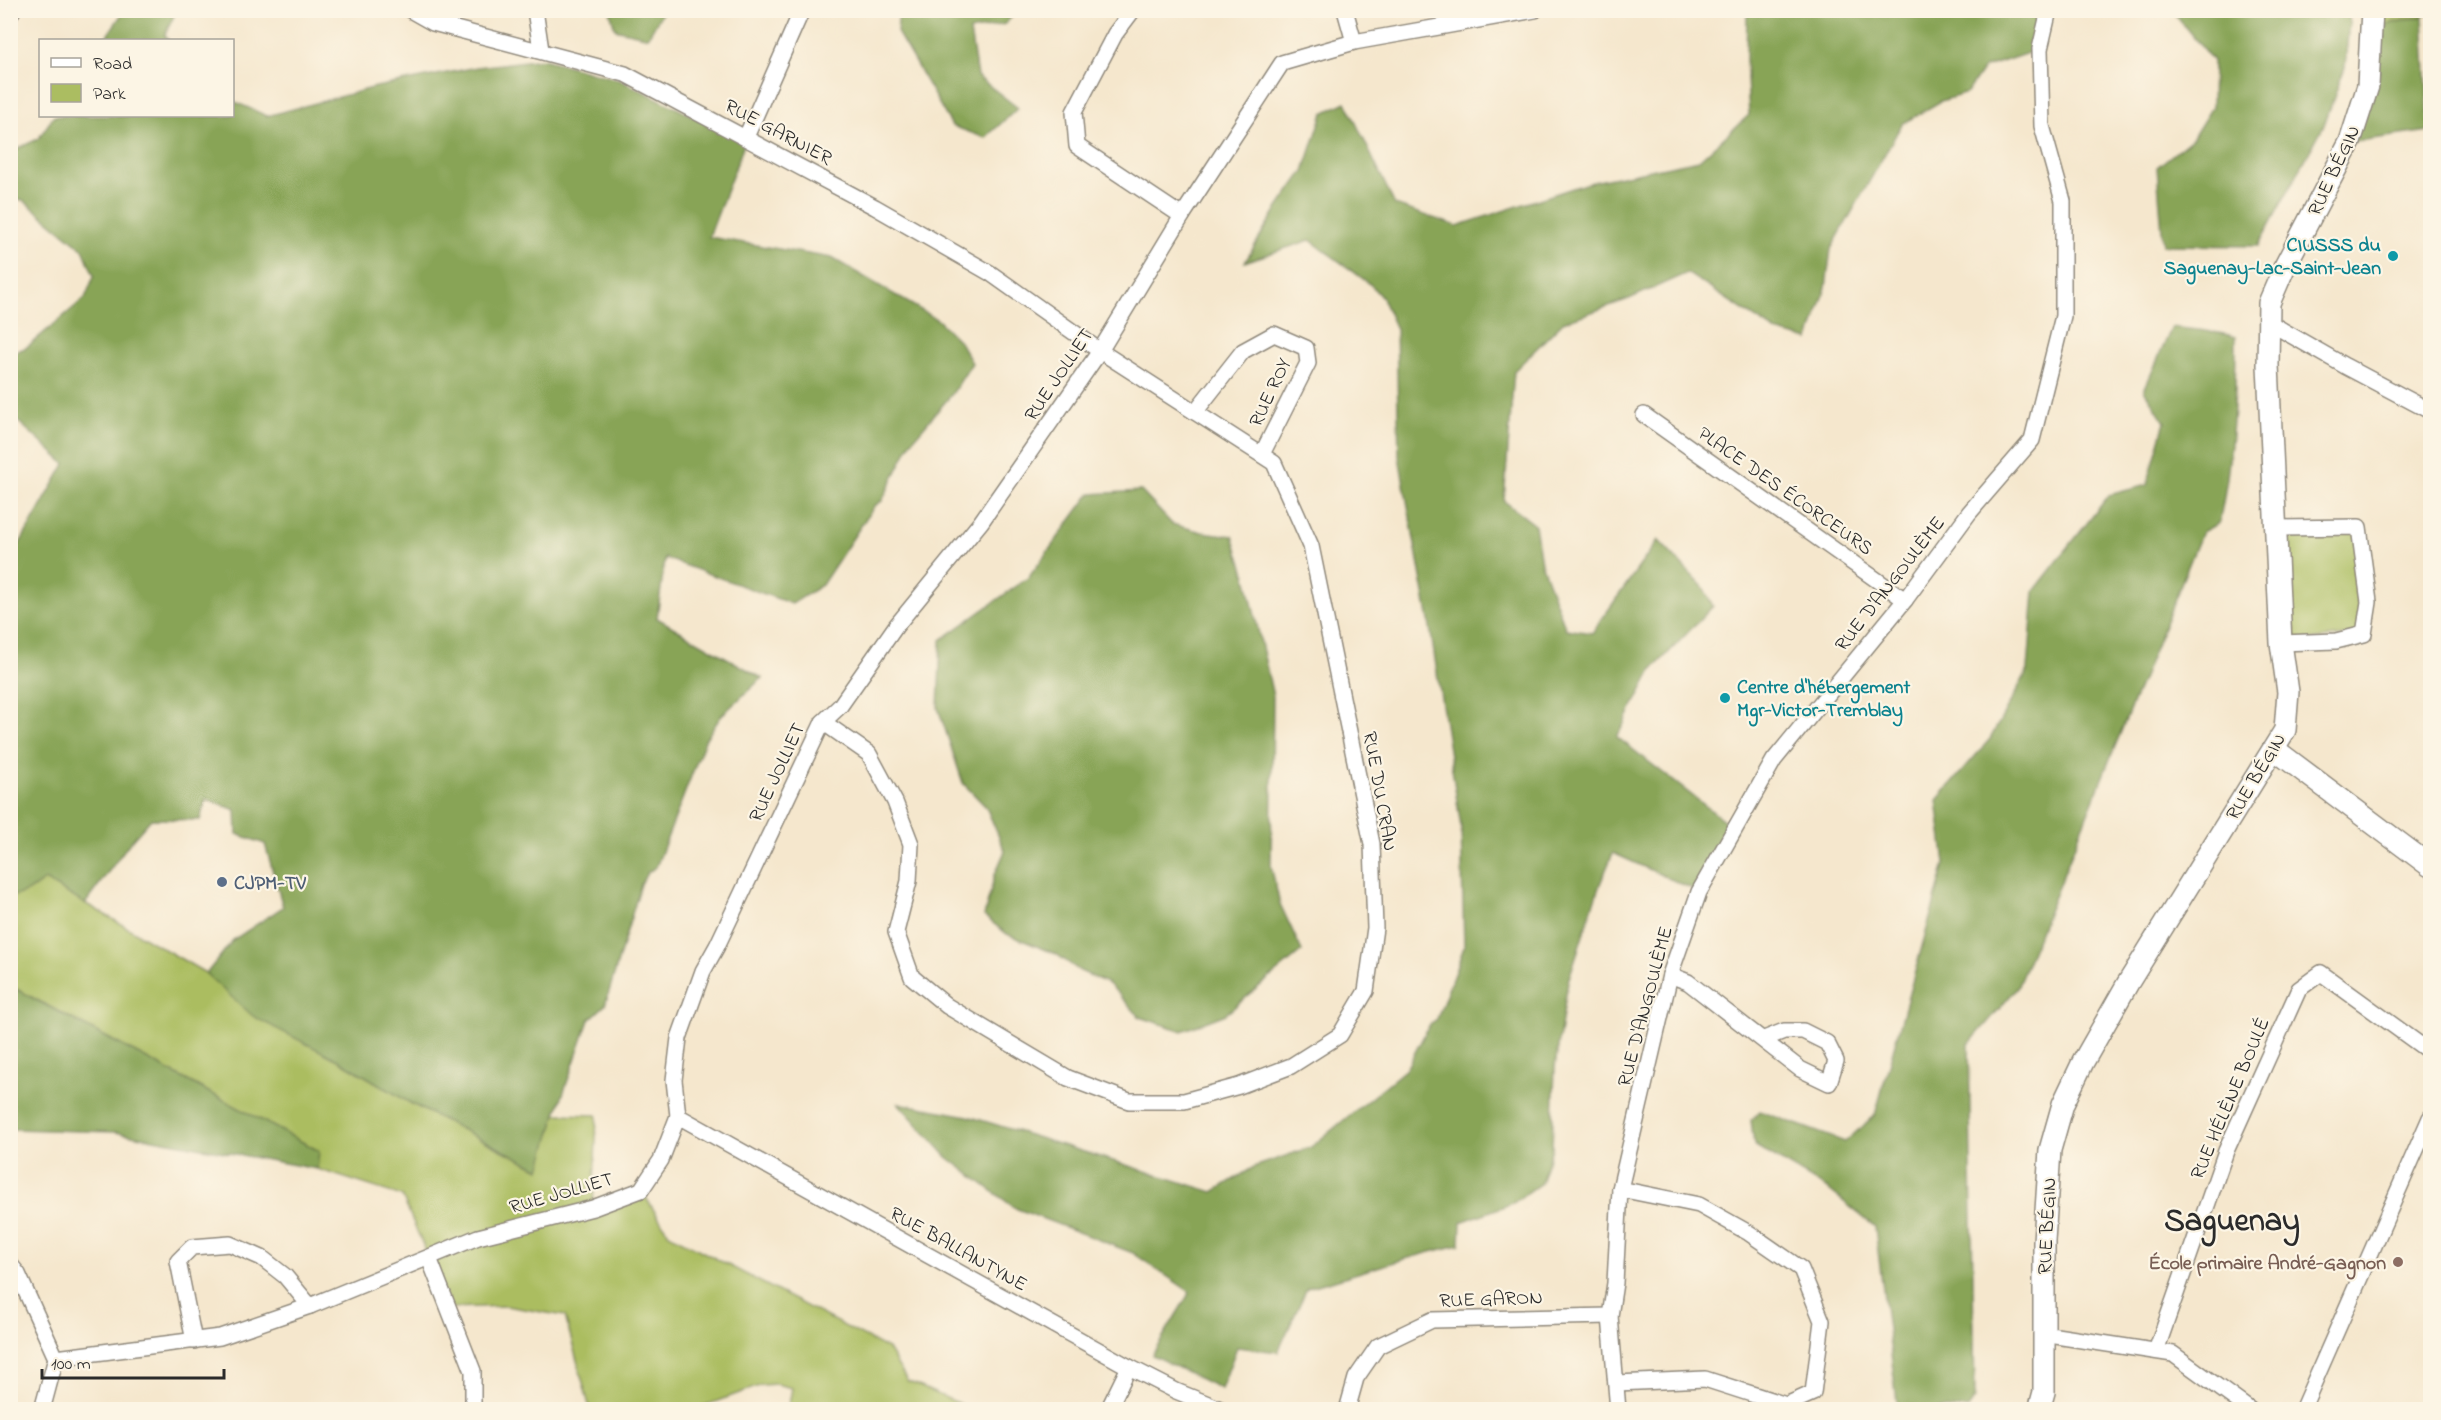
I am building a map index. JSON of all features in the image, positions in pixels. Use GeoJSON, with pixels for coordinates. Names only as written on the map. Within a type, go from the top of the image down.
{"type":"FeatureCollection","features":[{"type":"Feature","properties":{"kind":"street","name":"RUE GARNIER"},"geometry":{"type":"LineString","coordinates":[[410,10],[433,23],[625,74],[747,137],[990,273],[1100,351]]}},
{"type":"Feature","properties":{"kind":"street"},"geometry":{"type":"LineString","coordinates":[[536,10],[541,50]]}},
{"type":"Feature","properties":{"kind":"street"},"geometry":{"type":"LineString","coordinates":[[747,137],[802,10]]}},
{"type":"Feature","properties":{"kind":"street"},"geometry":{"type":"LineString","coordinates":[[1133,10],[1115,34],[1074,112],[1077,146],[1182,216]]}},
{"type":"Feature","properties":{"kind":"street"},"geometry":{"type":"LineString","coordinates":[[1345,10],[1354,42]]}},
{"type":"Feature","properties":{"kind":"street","name":"RUE JOLLIET"},"geometry":{"type":"LineString","coordinates":[[56,1358],[220,1337],[310,1306],[478,1237],[593,1208],[642,1190],[661,1160],[678,1116],[674,1080],[679,1038],[703,970],[717,946],[823,722],[840,706],[896,626],[981,522],[1100,351],[1182,216],[1282,63],[1354,42],[1534,10]]}},
{"type":"Feature","properties":{"kind":"street","name":"RUE D'ANGOULÈME"},"geometry":{"type":"LineString","coordinates":[[1618,1410],[1610,1316],[1615,1282],[1620,1189],[1670,975],[1699,892],[1774,760],[1905,600],[1969,513],[2032,440],[2063,316],[2063,201],[2042,126],[2040,49],[2049,10]]}},
{"type":"Feature","properties":{"kind":"street","name":"RUE BÉGIN"},"geometry":{"type":"LineString","coordinates":[[2039,1410],[2044,1392],[2044,1241],[2050,1150],[2063,1104],[2083,1062],[2128,983],[2284,730],[2288,692],[2281,643],[2269,303],[2284,268],[2350,142],[2368,86],[2372,10]]}},
{"type":"Feature","properties":{"kind":"street"},"geometry":{"type":"LineString","coordinates":[[2268,322],[2430,411]]}},
{"type":"Feature","properties":{"kind":"street","name":"RUE ROY"},"geometry":{"type":"LineString","coordinates":[[1195,412],[1244,351],[1274,334],[1306,348],[1308,363],[1262,454]]}},
{"type":"Feature","properties":{"kind":"street","name":"RUE DU CRAN"},"geometry":{"type":"LineString","coordinates":[[823,722],[869,754],[895,802],[911,844],[909,881],[896,932],[912,977],[947,1006],[1068,1078],[1129,1101],[1184,1101],[1239,1086],[1291,1066],[1340,1035],[1366,991],[1375,928],[1372,844],[1311,546],[1274,463],[1100,351]]}},
{"type":"Feature","properties":{"kind":"street","name":"PLACE DES ÉCORCEURS"},"geometry":{"type":"LineString","coordinates":[[1644,415],[1905,600]]}},
{"type":"Feature","properties":{"kind":"street"},"geometry":{"type":"LineString","coordinates":[[2276,528],[2359,527],[2369,602],[2364,634],[2336,641],[2281,643]]}},
{"type":"Feature","properties":{"kind":"street"},"geometry":{"type":"LineString","coordinates":[[2284,730],[2307,774]]}},
{"type":"Feature","properties":{"kind":"street"},"geometry":{"type":"LineString","coordinates":[[2274,749],[2430,866]]}},
{"type":"Feature","properties":{"kind":"street","name":"RUE HÉLÈNE BOULÉ"},"geometry":{"type":"LineString","coordinates":[[2156,1351],[2226,1151],[2299,989],[2320,973],[2430,1052]]}},
{"type":"Feature","properties":{"kind":"street"},"geometry":{"type":"LineString","coordinates":[[1670,975],[1688,982],[1800,1068],[1829,1083],[1836,1061],[1827,1043],[1803,1031],[1784,1031],[1764,1039]]}},
{"type":"Feature","properties":{"kind":"street","name":"RUE BALLANTYNE"},"geometry":{"type":"LineString","coordinates":[[678,1116],[1129,1367],[1176,1391],[1223,1410]]}},
{"type":"Feature","properties":{"kind":"street"},"geometry":{"type":"LineString","coordinates":[[2302,1410],[2430,1118]]}},
{"type":"Feature","properties":{"kind":"street"},"geometry":{"type":"LineString","coordinates":[[1617,1383],[1706,1379],[1786,1405],[1813,1394],[1822,1321],[1801,1269],[1749,1233],[1699,1205],[1620,1189]]}},
{"type":"Feature","properties":{"kind":"street"},"geometry":{"type":"LineString","coordinates":[[194,1341],[178,1261],[192,1247],[230,1244],[262,1258],[285,1276],[310,1306]]}},
{"type":"Feature","properties":{"kind":"street"},"geometry":{"type":"LineString","coordinates":[[429,1258],[473,1371],[473,1410]]}},
{"type":"Feature","properties":{"kind":"street"},"geometry":{"type":"LineString","coordinates":[[13,1272],[56,1358],[42,1410]]}},
{"type":"Feature","properties":{"kind":"street","name":"RUE GARON"},"geometry":{"type":"LineString","coordinates":[[1347,1410],[1356,1378],[1378,1346],[1432,1320],[1610,1316]]}},
{"type":"Feature","properties":{"kind":"street"},"geometry":{"type":"LineString","coordinates":[[2043,1334],[2173,1354],[2250,1410]]}},
{"type":"Feature","properties":{"kind":"street"},"geometry":{"type":"LineString","coordinates":[[1108,1410],[1129,1367]]}},
{"type":"Feature","properties":{"kind":"green space"},"geometry":{"type":"Polygon","coordinates":[[[663,10],[648,37],[615,29],[610,11],[663,10]]]}},
{"type":"Feature","properties":{"kind":"green space"},"geometry":{"type":"Polygon","coordinates":[[[124,11],[176,11],[165,35],[167,39],[105,39],[124,11]]]}},
{"type":"Feature","properties":{"kind":"green space"},"geometry":{"type":"Polygon","coordinates":[[[899,11],[1017,11],[1005,24],[970,31],[977,76],[1018,108],[985,138],[952,126],[897,32],[899,11]]]}},
{"type":"Feature","properties":{"kind":"green space"},"geometry":{"type":"Polygon","coordinates":[[[2049,11],[2040,49],[1984,68],[1967,93],[1941,101],[1902,124],[1831,249],[1826,287],[1809,340],[1775,331],[1687,273],[1629,299],[1563,322],[1514,371],[1504,501],[1535,525],[1541,563],[1566,629],[1592,633],[1658,540],[1703,587],[1713,606],[1653,669],[1617,737],[1735,829],[1699,892],[1613,853],[1600,884],[1568,981],[1555,1067],[1552,1148],[1541,1183],[1513,1203],[1461,1222],[1460,1245],[1307,1288],[1278,1352],[1237,1347],[1221,1389],[1152,1355],[1190,1292],[1133,1253],[1015,1208],[947,1157],[898,1103],[968,1116],[1213,1192],[1254,1167],[1311,1147],[1406,1069],[1430,1024],[1437,1019],[1464,947],[1461,827],[1429,621],[1399,457],[1396,329],[1382,298],[1370,284],[1310,240],[1245,262],[1275,212],[1304,171],[1323,113],[1346,102],[1395,205],[1457,226],[1588,183],[1699,160],[1749,115],[1746,59],[1747,12],[2049,11]]]}},
{"type":"Feature","properties":{"kind":"green space"},"geometry":{"type":"Polygon","coordinates":[[[2177,11],[2350,11],[2345,67],[2324,125],[2258,246],[2163,245],[2157,167],[2192,139],[2212,107],[2213,61],[2176,16],[2177,11]]]}},
{"type":"Feature","properties":{"kind":"green space"},"geometry":{"type":"Polygon","coordinates":[[[2372,11],[2430,11],[2430,14],[2371,28],[2372,11]]]}},
{"type":"Feature","properties":{"kind":"green space"},"geometry":{"type":"Polygon","coordinates":[[[2423,16],[2429,131],[2350,142],[2371,28],[2423,16]]]}},
{"type":"Feature","properties":{"kind":"green space"},"geometry":{"type":"Polygon","coordinates":[[[543,59],[620,80],[745,142],[709,237],[832,258],[938,320],[960,342],[972,363],[952,394],[911,442],[882,501],[874,506],[822,585],[792,604],[665,558],[657,618],[762,678],[722,715],[706,738],[656,867],[647,873],[641,884],[605,1005],[589,1020],[556,1114],[540,1169],[412,1104],[342,1062],[254,1017],[206,974],[233,940],[283,907],[265,844],[237,834],[236,810],[206,799],[200,820],[151,819],[128,845],[85,904],[45,880],[29,891],[11,897],[11,559],[65,464],[11,415],[11,354],[27,347],[85,298],[94,276],[83,249],[23,200],[11,198],[10,152],[38,139],[53,117],[234,117],[234,101],[267,116],[376,87],[477,67],[543,59]]]}},
{"type":"Feature","properties":{"kind":"green space"},"geometry":{"type":"Polygon","coordinates":[[[2172,327],[2236,337],[2232,431],[2219,523],[2202,532],[2017,988],[1969,1044],[1975,1399],[1968,1409],[1898,1409],[1875,1227],[1828,1189],[1754,1145],[1751,1120],[1760,1111],[1845,1142],[1875,1115],[1945,864],[1937,800],[1990,739],[2028,670],[2034,591],[2109,495],[2147,485],[2165,422],[2144,390],[2172,327]]]}},
{"type":"Feature","properties":{"kind":"green space"},"geometry":{"type":"Polygon","coordinates":[[[1141,491],[1172,524],[1202,532],[1233,536],[1246,576],[1273,696],[1271,866],[1280,904],[1302,951],[1226,1014],[1182,1031],[1140,1017],[1109,984],[1080,971],[1056,954],[1007,934],[984,916],[995,874],[1005,851],[986,807],[963,783],[938,708],[941,640],[1029,577],[1090,494],[1141,491]]]}},
{"type":"Feature","properties":{"kind":"green space"},"geometry":{"type":"Polygon","coordinates":[[[2359,527],[2364,634],[2281,643],[2276,528],[2359,527]]]}},
{"type":"Feature","properties":{"kind":"green space"},"geometry":{"type":"Polygon","coordinates":[[[45,880],[209,975],[342,1062],[412,1104],[539,1169],[556,1114],[597,1115],[593,1208],[641,1190],[669,1234],[888,1349],[907,1381],[972,1409],[788,1409],[792,1388],[776,1384],[762,1385],[695,1409],[590,1409],[565,1316],[506,1306],[450,1308],[402,1196],[317,1169],[319,1151],[11,986],[10,897],[29,891],[45,880]]]}},
{"type":"Feature","properties":{"kind":"green space"},"geometry":{"type":"Polygon","coordinates":[[[10,986],[319,1151],[317,1169],[115,1132],[11,1129],[10,986]]]}},
{"type":"Feature","properties":{"kind":"place","name":"CIUSSS du Saguenay-Lac-Saint-Jean"},"geometry":{"type":"Point","coordinates":[2393,256]}},
{"type":"Feature","properties":{"kind":"place","name":"Centre d'hébergement Mgr-Victor-Tremblay"},"geometry":{"type":"Point","coordinates":[1725,698]}},
{"type":"Feature","properties":{"kind":"place","name":"CJPM-TV"},"geometry":{"type":"Point","coordinates":[222,882]}},
{"type":"Feature","properties":{"kind":"place","name":"École primaire André-Gagnon"},"geometry":{"type":"Point","coordinates":[2398,1262]}},
{"type":"Feature","properties":{"kind":"district","name":"Saguenay"},"geometry":{"type":"Point","coordinates":[2232,1219]}}]}
